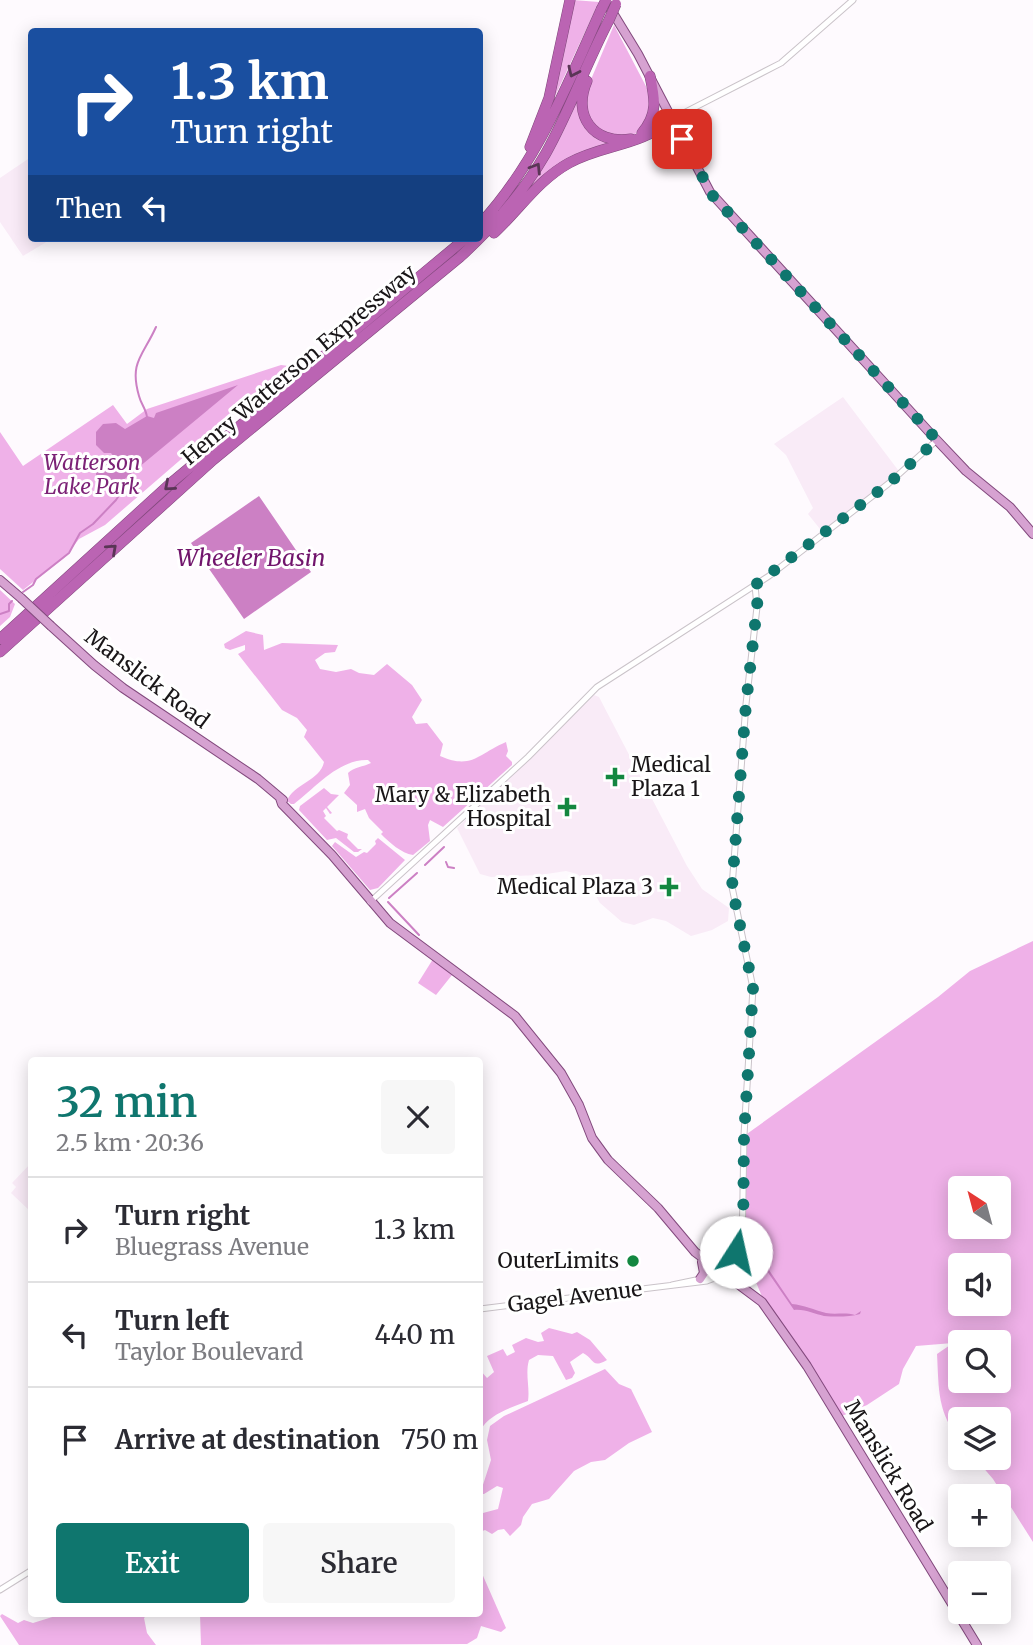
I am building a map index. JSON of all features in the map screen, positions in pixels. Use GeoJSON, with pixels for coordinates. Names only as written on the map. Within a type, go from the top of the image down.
{"type":"FeatureCollection","features":[{"type":"Feature","properties":{"kind":"highway"},"geometry":{"type":"LineString","coordinates":[[483,213],[517,169],[541,122],[553,86],[568,3]]}},
{"type":"Feature","properties":{"kind":"highway"},"geometry":{"type":"LineString","coordinates":[[483,221],[508,192],[536,149],[609,3]]}},
{"type":"Feature","properties":{"kind":"highway","name":"Henry Watterson Expressway"},"geometry":{"type":"LineString","coordinates":[[483,234],[507,210],[553,139],[609,20],[609,3]]}},
{"type":"Feature","properties":{"kind":"highway"},"geometry":{"type":"LineString","coordinates":[[609,20],[610,25],[583,90],[583,113],[592,128],[610,139],[630,139],[672,120]]}},
{"type":"Feature","properties":{"kind":"highway"},"geometry":{"type":"LineString","coordinates":[[642,133],[650,124],[655,106],[650,76]]}},
{"type":"Feature","properties":{"kind":"highway"},"geometry":{"type":"LineString","coordinates":[[483,241],[496,232],[543,182],[563,167],[584,156],[632,143],[672,120]]}},
{"type":"Feature","properties":{"kind":"highway"},"geometry":{"type":"LineString","coordinates":[[446,255],[456,242]]}},
{"type":"Feature","properties":{"kind":"highway","name":"Henry Watterson Expressway"},"geometry":{"type":"LineString","coordinates":[[0,639],[171,483],[461,242]]}},
{"type":"Feature","properties":{"kind":"highway","name":"Henry Watterson Expressway"},"geometry":{"type":"LineString","coordinates":[[0,652],[192,478],[475,242]]}},
{"type":"Feature","properties":{"kind":"highway"},"geometry":{"type":"LineString","coordinates":[[460,257],[482,242]]}},
{"type":"Feature","properties":{"kind":"main road"},"geometry":{"type":"LineString","coordinates":[[609,3],[713,196],[966,471],[1010,507],[1033,534]]}},
{"type":"Feature","properties":{"kind":"main road","name":"Manslick Road"},"geometry":{"type":"LineString","coordinates":[[0,580],[93,666],[258,779],[280,797],[330,848],[372,900],[393,920],[434,956],[522,1023],[568,1085],[601,1152],[654,1204],[702,1262],[719,1272]]}},
{"type":"Feature","properties":{"kind":"main road","name":"Manslick Road"},"geometry":{"type":"LineString","coordinates":[[694,1253],[765,1308],[784,1331],[977,1645]]}},
{"type":"Feature","properties":{"kind":"main road"},"geometry":{"type":"LineString","coordinates":[[700,1279],[704,1273],[702,1262]]}},
{"type":"Feature","properties":{"kind":"street"},"geometry":{"type":"LineString","coordinates":[[672,120],[781,63],[853,0]]}},
{"type":"Feature","properties":{"kind":"street"},"geometry":{"type":"LineString","coordinates":[[372,900],[528,757],[597,687],[755,585],[888,484],[937,440]]}},
{"type":"Feature","properties":{"kind":"street"},"geometry":{"type":"LineString","coordinates":[[719,1272],[739,1256],[743,1246],[744,1136],[753,988],[732,887],[746,704],[757,607],[758,591],[755,585]]}},
{"type":"Feature","properties":{"kind":"street","name":"Gagel Avenue"},"geometry":{"type":"LineString","coordinates":[[671,1285],[719,1272]]}},
{"type":"Feature","properties":{"kind":"street","name":"Gagel Avenue"},"geometry":{"type":"LineString","coordinates":[[483,1309],[699,1283],[719,1272]]}},
{"type":"Feature","properties":{"kind":"street"},"geometry":{"type":"LineString","coordinates":[[0,1590],[28,1572]]}},
{"type":"Feature","properties":{"kind":"shaded area"},"geometry":{"type":"Polygon","coordinates":[[[28,159],[28,242],[46,242],[23,256],[0,222],[0,178],[28,159]]]}},
{"type":"Feature","properties":{"kind":"shaded area"},"geometry":{"type":"Polygon","coordinates":[[[843,397],[901,474],[824,534],[808,514],[813,508],[786,455],[774,444],[843,397]]]}},
{"type":"Feature","properties":{"kind":"shaded area","name":"Mary & Elizabeth Hospital"},"geometry":{"type":"Polygon","coordinates":[[[594,695],[599,697],[687,866],[702,889],[729,908],[728,921],[712,930],[691,936],[666,921],[653,918],[634,925],[622,922],[600,903],[589,884],[577,874],[566,871],[491,877],[480,874],[457,828],[594,695]]]}},
{"type":"Feature","properties":{"kind":"shaded area"},"geometry":{"type":"Polygon","coordinates":[[[28,1166],[28,1209],[11,1193],[16,1187],[12,1183],[28,1166]]]}},
{"type":"Feature","properties":{"kind":"green space"},"geometry":{"type":"Polygon","coordinates":[[[573,0],[599,2],[551,105],[573,0]]]}},
{"type":"Feature","properties":{"kind":"green space"},"geometry":{"type":"Polygon","coordinates":[[[614,25],[650,94],[651,103],[647,120],[637,133],[621,138],[607,134],[592,124],[584,96],[614,25]]]}},
{"type":"Feature","properties":{"kind":"green space"},"geometry":{"type":"Polygon","coordinates":[[[578,97],[580,114],[613,143],[589,152],[527,192],[546,162],[578,97]]]}},
{"type":"Feature","properties":{"kind":"green space","name":"Watterson Lake Park"},"geometry":{"type":"Polygon","coordinates":[[[281,365],[289,366],[105,525],[79,539],[64,558],[23,590],[0,569],[0,432],[23,466],[113,405],[127,424],[147,409],[281,365]]]}},
{"type":"Feature","properties":{"kind":"green space"},"geometry":{"type":"Polygon","coordinates":[[[0,590],[15,604],[10,617],[0,626],[0,590]]]}},
{"type":"Feature","properties":{"kind":"green space"},"geometry":{"type":"Polygon","coordinates":[[[246,631],[263,635],[264,650],[282,643],[338,645],[335,652],[325,653],[315,660],[320,669],[336,672],[351,669],[374,675],[387,664],[412,685],[422,700],[412,717],[416,724],[427,723],[443,744],[440,756],[468,761],[506,742],[506,756],[512,765],[443,827],[430,820],[430,841],[413,855],[388,841],[365,809],[357,812],[357,805],[344,793],[350,785],[348,773],[371,763],[368,760],[347,764],[338,769],[291,804],[287,801],[290,795],[317,774],[324,762],[304,737],[307,730],[297,718],[282,710],[238,654],[245,650],[245,645],[230,650],[225,648],[224,644],[246,631]]]}},
{"type":"Feature","properties":{"kind":"green space"},"geometry":{"type":"Polygon","coordinates":[[[324,788],[331,794],[339,795],[327,807],[332,813],[326,808],[323,811],[326,816],[324,818],[337,831],[348,834],[347,838],[358,849],[362,849],[358,852],[354,852],[336,838],[327,840],[299,810],[300,806],[324,788]]]}},
{"type":"Feature","properties":{"kind":"green space"},"geometry":{"type":"Polygon","coordinates":[[[378,838],[405,860],[378,888],[370,890],[332,846],[335,842],[356,857],[367,853],[378,838]]]}},
{"type":"Feature","properties":{"kind":"green space"},"geometry":{"type":"Polygon","coordinates":[[[1033,941],[1033,1542],[1011,1507],[1011,1484],[996,1484],[985,1470],[1011,1470],[1011,1407],[948,1407],[948,1423],[939,1390],[937,1354],[948,1346],[948,1393],[1011,1393],[1011,1330],[948,1330],[948,1343],[916,1346],[903,1369],[899,1384],[867,1405],[842,1416],[829,1402],[814,1373],[763,1299],[753,1275],[744,1219],[744,1136],[938,997],[970,971],[1033,941]]]}},
{"type":"Feature","properties":{"kind":"green space"},"geometry":{"type":"Polygon","coordinates":[[[433,959],[452,975],[436,995],[418,983],[433,959]]]}},
{"type":"Feature","properties":{"kind":"green space"},"geometry":{"type":"Polygon","coordinates":[[[549,1328],[572,1334],[577,1332],[590,1340],[607,1360],[598,1364],[583,1353],[570,1362],[575,1373],[572,1378],[566,1380],[553,1356],[538,1355],[529,1360],[528,1401],[494,1416],[483,1426],[483,1373],[487,1378],[494,1372],[487,1356],[503,1349],[507,1356],[515,1352],[512,1345],[526,1338],[544,1341],[541,1333],[549,1328]]]}},
{"type":"Feature","properties":{"kind":"green space"},"geometry":{"type":"Polygon","coordinates":[[[605,1369],[619,1384],[631,1389],[652,1432],[629,1443],[605,1460],[591,1462],[574,1471],[549,1499],[532,1504],[521,1525],[510,1536],[504,1529],[492,1534],[483,1531],[483,1513],[498,1509],[503,1488],[497,1486],[483,1494],[483,1485],[491,1460],[487,1440],[490,1426],[504,1416],[605,1369]]]}},
{"type":"Feature","properties":{"kind":"green space"},"geometry":{"type":"Polygon","coordinates":[[[483,1576],[506,1628],[501,1632],[481,1626],[477,1638],[467,1644],[201,1645],[200,1617],[483,1617],[483,1576]]]}},
{"type":"Feature","properties":{"kind":"green space"},"geometry":{"type":"Polygon","coordinates":[[[2,1614],[18,1623],[24,1620],[33,1623],[52,1617],[145,1617],[147,1633],[156,1645],[19,1645],[0,1616],[2,1614]]]}},
{"type":"Feature","properties":{"kind":"water"},"geometry":{"type":"Polygon","coordinates":[[[238,385],[115,487],[106,489],[96,483],[96,473],[104,466],[114,465],[116,460],[111,453],[104,453],[96,445],[96,432],[103,424],[116,423],[125,429],[147,416],[154,418],[156,413],[238,385]]]}},
{"type":"Feature","properties":{"kind":"water","name":"Wheeler Basin"},"geometry":{"type":"Polygon","coordinates":[[[259,496],[311,572],[244,619],[191,543],[259,496]]]}},
{"type":"Feature","properties":{"kind":"water"},"geometry":{"type":"Polygon","coordinates":[[[751,1213],[752,1236],[766,1257],[769,1270],[792,1304],[826,1313],[855,1315],[861,1311],[860,1314],[856,1315],[847,1316],[828,1316],[794,1310],[767,1271],[763,1253],[752,1237],[751,1213]]]}},
{"type":"Feature","properties":{"kind":"waterway"},"geometry":{"type":"LineString","coordinates":[[147,417],[139,396],[136,375],[139,360],[156,327]]}},
{"type":"Feature","properties":{"kind":"waterway"},"geometry":{"type":"LineString","coordinates":[[23,592],[69,553],[80,533],[93,524],[116,500],[120,494],[119,483]]}},
{"type":"Feature","properties":{"kind":"waterway"},"geometry":{"type":"LineString","coordinates":[[0,614],[9,611],[12,601]]}},
{"type":"Feature","properties":{"kind":"waterway"},"geometry":{"type":"LineString","coordinates":[[425,865],[444,847]]}},
{"type":"Feature","properties":{"kind":"waterway"},"geometry":{"type":"LineString","coordinates":[[446,862],[448,867],[454,868]]}},
{"type":"Feature","properties":{"kind":"waterway"},"geometry":{"type":"LineString","coordinates":[[389,898],[417,873]]}},
{"type":"Feature","properties":{"kind":"waterway"},"geometry":{"type":"LineString","coordinates":[[388,902],[419,935]]}},
{"type":"Feature","properties":{"kind":"place","name":"Medical Plaza 1"},"geometry":{"type":"Point","coordinates":[615,777]}},
{"type":"Feature","properties":{"kind":"place","name":"Mary & Elizabeth Hospital"},"geometry":{"type":"Point","coordinates":[567,807]}},
{"type":"Feature","properties":{"kind":"place","name":"Medical Plaza 3"},"geometry":{"type":"Point","coordinates":[669,887]}},
{"type":"Feature","properties":{"kind":"place","name":"OuterLimits"},"geometry":{"type":"Point","coordinates":[633,1261]}},
{"type":"Feature","properties":{"kind":"route"},"geometry":{"type":"LineString","coordinates":[[682,139],[713,196],[937,440],[888,484],[755,585],[758,591],[757,607],[746,704],[732,887],[753,988],[744,1136],[743,1237],[736,1252]]}}]}
